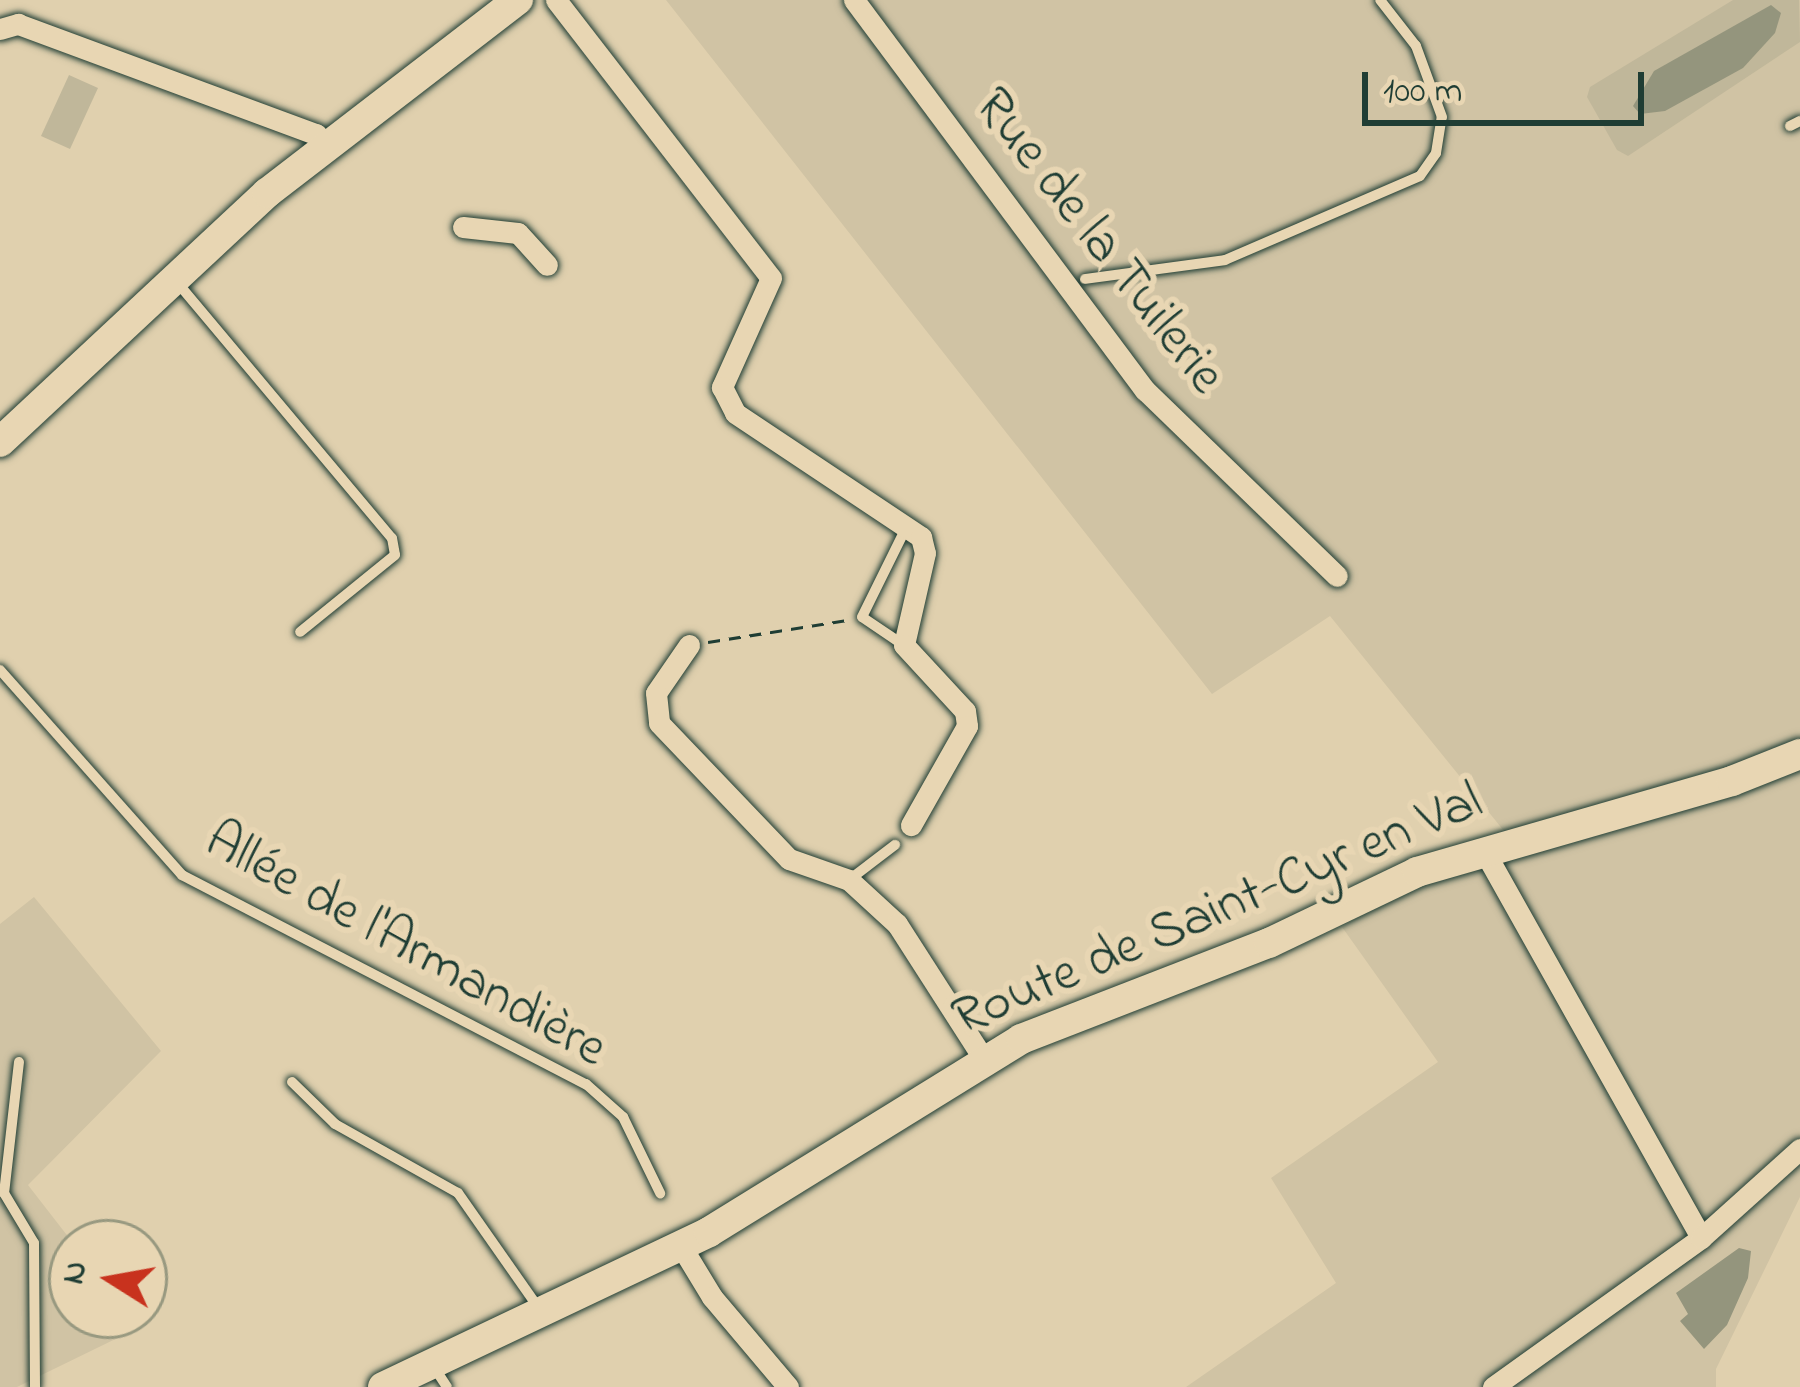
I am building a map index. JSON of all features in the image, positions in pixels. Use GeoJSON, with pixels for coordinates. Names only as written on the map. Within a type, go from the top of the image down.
{"type":"FeatureCollection","features":[{"type":"Feature","properties":{"kind":"street"},"geometry":{"type":"LineString","coordinates":[[0,442],[328,147],[518,0]]}},
{"type":"Feature","properties":{"kind":"street"},"geometry":{"type":"LineString","coordinates":[[556,0],[771,278],[722,387],[735,413],[908,523],[925,553],[904,645],[965,710],[967,726],[911,825]]}},
{"type":"Feature","properties":{"kind":"street","name":"Rue de la Tuilerie"},"geometry":{"type":"LineString","coordinates":[[854,0],[1145,390],[1337,576]]}},
{"type":"Feature","properties":{"kind":"street"},"geometry":{"type":"LineString","coordinates":[[0,28],[18,24],[316,134],[328,147]]}},
{"type":"Feature","properties":{"kind":"street"},"geometry":{"type":"LineString","coordinates":[[463,226],[518,233],[547,265]]}},
{"type":"Feature","properties":{"kind":"street"},"geometry":{"type":"LineString","coordinates":[[689,645],[656,693],[658,723],[789,859],[849,880],[897,924],[983,1058]]}},
{"type":"Feature","properties":{"kind":"street","name":"Route de Saint-Cyr en Val"},"geometry":{"type":"LineString","coordinates":[[383,1387],[439,1375],[542,1312],[681,1246],[983,1058],[1483,849],[1732,782],[1800,754]]}},
{"type":"Feature","properties":{"kind":"street"},"geometry":{"type":"LineString","coordinates":[[1483,849],[1701,1238]]}},
{"type":"Feature","properties":{"kind":"street"},"geometry":{"type":"LineString","coordinates":[[1493,1387],[1701,1238],[1800,1149]]}},
{"type":"Feature","properties":{"kind":"street"},"geometry":{"type":"LineString","coordinates":[[681,1246],[712,1297],[788,1387]]}},
{"type":"Feature","properties":{"kind":"lane"},"geometry":{"type":"LineString","coordinates":[[1085,279],[1226,260],[1420,176],[1436,152],[1442,117],[1416,46],[1380,0]]}},
{"type":"Feature","properties":{"kind":"lane"},"geometry":{"type":"LineString","coordinates":[[176,281],[392,538],[395,555],[300,632]]}},
{"type":"Feature","properties":{"kind":"lane"},"geometry":{"type":"LineString","coordinates":[[904,645],[862,617],[908,523]]}},
{"type":"Feature","properties":{"kind":"lane","name":"Allée de l'Armandière"},"geometry":{"type":"LineString","coordinates":[[0,670],[182,875],[586,1084],[623,1117],[659,1193]]}},
{"type":"Feature","properties":{"kind":"lane"},"geometry":{"type":"LineString","coordinates":[[849,880],[895,845]]}},
{"type":"Feature","properties":{"kind":"lane"},"geometry":{"type":"LineString","coordinates":[[19,1062],[4,1192],[34,1243],[35,1387]]}},
{"type":"Feature","properties":{"kind":"lane"},"geometry":{"type":"LineString","coordinates":[[292,1082],[335,1124],[458,1193],[542,1312]]}},
{"type":"Feature","properties":{"kind":"path"},"geometry":{"type":"LineString","coordinates":[[689,645],[862,617]]}},
{"type":"Feature","properties":{"kind":"shaded area"},"geometry":{"type":"Polygon","coordinates":[[[666,0],[1800,0],[1800,1197],[1716,1369],[1716,1387],[1186,1387],[1336,1283],[1271,1178],[1438,1062],[1342,927],[1504,831],[1330,616],[1212,694],[666,0]]]}},
{"type":"Feature","properties":{"kind":"shaded area"},"geometry":{"type":"Polygon","coordinates":[[[1733,0],[1799,0],[1800,42],[1628,156],[1617,150],[1587,97],[1590,87],[1733,0]]]}},
{"type":"Feature","properties":{"kind":"shaded area"},"geometry":{"type":"Polygon","coordinates":[[[1771,5],[1781,13],[1775,33],[1743,68],[1665,111],[1640,114],[1633,106],[1654,71],[1771,5]]]}},
{"type":"Feature","properties":{"kind":"shaded area"},"geometry":{"type":"Polygon","coordinates":[[[69,75],[98,88],[70,149],[41,136],[69,75]]]}},
{"type":"Feature","properties":{"kind":"shaded area"},"geometry":{"type":"Polygon","coordinates":[[[34,897],[161,1051],[28,1185],[54,1219],[48,1219],[48,1339],[115,1339],[17,1387],[0,1387],[0,924],[34,897]]]}},
{"type":"Feature","properties":{"kind":"shaded area"},"geometry":{"type":"Polygon","coordinates":[[[1739,1248],[1751,1251],[1748,1278],[1727,1325],[1704,1349],[1680,1321],[1688,1314],[1676,1293],[1739,1248]]]}}]}
